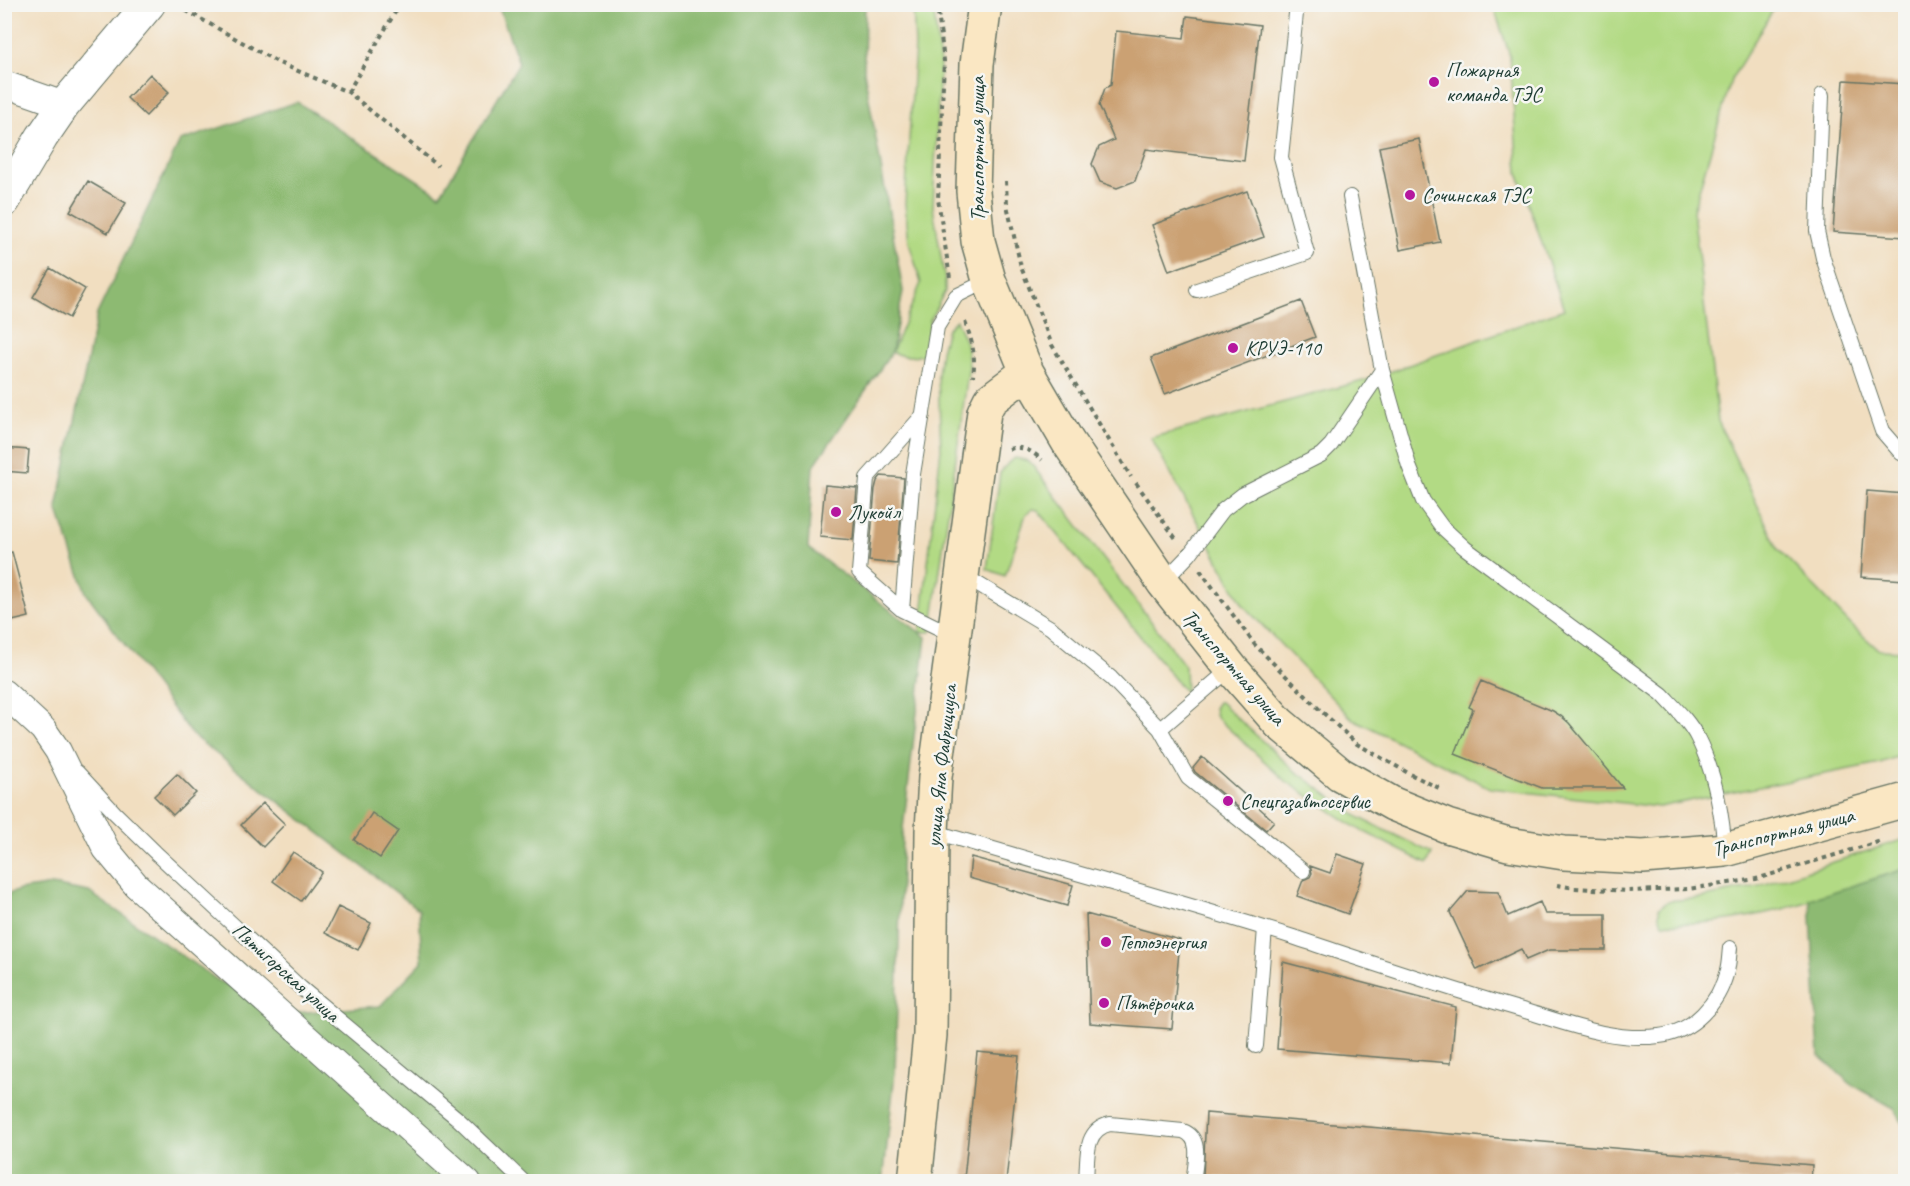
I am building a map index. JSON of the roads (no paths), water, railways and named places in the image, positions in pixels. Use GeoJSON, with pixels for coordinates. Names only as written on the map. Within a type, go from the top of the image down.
{"type":"FeatureCollection","features":[{"type":"Feature","properties":{"kind":"main road","name":"Транспортная улица"},"geometry":{"type":"LineString","coordinates":[[985,4],[977,64],[973,190],[978,241],[989,280],[1027,372],[1068,442],[1163,582],[1231,668],[1279,723],[1340,774],[1393,804],[1447,826],[1508,844],[1564,853],[1643,857],[1725,850],[1905,800]]}},
{"type":"Feature","properties":{"kind":"main road","name":"улица Яна Фабрициуса"},"geometry":{"type":"LineString","coordinates":[[915,1182],[930,1035],[932,831],[935,777],[984,412],[990,400],[1027,372]]}},
{"type":"Feature","properties":{"kind":"street"},"geometry":{"type":"LineString","coordinates":[[4,201],[64,105],[149,4]]}},
{"type":"Feature","properties":{"kind":"street"},"geometry":{"type":"LineString","coordinates":[[4,84],[64,105]]}},
{"type":"Feature","properties":{"kind":"street","name":"Пятигорская улица"},"geometry":{"type":"LineString","coordinates":[[4,693],[43,729],[58,751],[106,849],[136,885],[468,1182]]}},
{"type":"Feature","properties":{"kind":"lane"},"geometry":{"type":"LineString","coordinates":[[1197,290],[1307,253],[1281,157],[1297,4]]}},
{"type":"Feature","properties":{"kind":"lane"},"geometry":{"type":"LineString","coordinates":[[1822,95],[1817,231],[1823,258],[1882,431],[1900,453],[1905,455]]}},
{"type":"Feature","properties":{"kind":"lane"},"geometry":{"type":"LineString","coordinates":[[1350,197],[1382,370],[1409,466],[1423,501],[1442,527],[1465,548],[1662,694],[1680,714],[1696,736],[1706,759],[1723,820],[1725,850]]}},
{"type":"Feature","properties":{"kind":"lane"},"geometry":{"type":"LineString","coordinates":[[902,610],[913,474],[937,327],[956,296],[989,280]]}},
{"type":"Feature","properties":{"kind":"lane"},"geometry":{"type":"LineString","coordinates":[[1163,582],[1189,555],[1223,510],[1242,495],[1302,466],[1331,446],[1382,370]]}},
{"type":"Feature","properties":{"kind":"lane"},"geometry":{"type":"LineString","coordinates":[[923,415],[867,478],[860,572],[902,610],[955,636]]}},
{"type":"Feature","properties":{"kind":"lane"},"geometry":{"type":"LineString","coordinates":[[963,575],[1051,628],[1111,678],[1160,729],[1188,778],[1303,871]]}},
{"type":"Feature","properties":{"kind":"lane"},"geometry":{"type":"LineString","coordinates":[[1160,729],[1231,668]]}},
{"type":"Feature","properties":{"kind":"lane","name":"Пятигорская улица"},"geometry":{"type":"LineString","coordinates":[[58,751],[115,813],[301,988],[458,1119],[524,1182]]}},
{"type":"Feature","properties":{"kind":"lane"},"geometry":{"type":"LineString","coordinates":[[932,831],[1265,928],[1503,1005],[1586,1029],[1626,1036],[1660,1036],[1683,1029],[1704,1014],[1718,993],[1727,971],[1730,948]]}},
{"type":"Feature","properties":{"kind":"lane"},"geometry":{"type":"LineString","coordinates":[[1256,1046],[1265,928]]}},
{"type":"Feature","properties":{"kind":"lane"},"geometry":{"type":"LineString","coordinates":[[1086,1182],[1090,1139],[1093,1132],[1101,1126],[1110,1124],[1190,1133],[1195,1139],[1196,1148],[1193,1182]]}},
{"type":"Feature","properties":{"kind":"place","name":"Пожарная команда ТЭС"},"geometry":{"type":"Point","coordinates":[1434,82]}},
{"type":"Feature","properties":{"kind":"place","name":"Сочинская ТЭС"},"geometry":{"type":"Point","coordinates":[1410,195]}},
{"type":"Feature","properties":{"kind":"place","name":"КРУЭ-110"},"geometry":{"type":"Point","coordinates":[1233,348]}},
{"type":"Feature","properties":{"kind":"place","name":"Лукойл"},"geometry":{"type":"Point","coordinates":[836,512]}},
{"type":"Feature","properties":{"kind":"place","name":"Спецгазавтосервис"},"geometry":{"type":"Point","coordinates":[1228,801]}},
{"type":"Feature","properties":{"kind":"place","name":"Теплоэнергия"},"geometry":{"type":"Point","coordinates":[1106,942]}},
{"type":"Feature","properties":{"kind":"place","name":"Пятёрочка"},"geometry":{"type":"Point","coordinates":[1104,1003]}}]}
